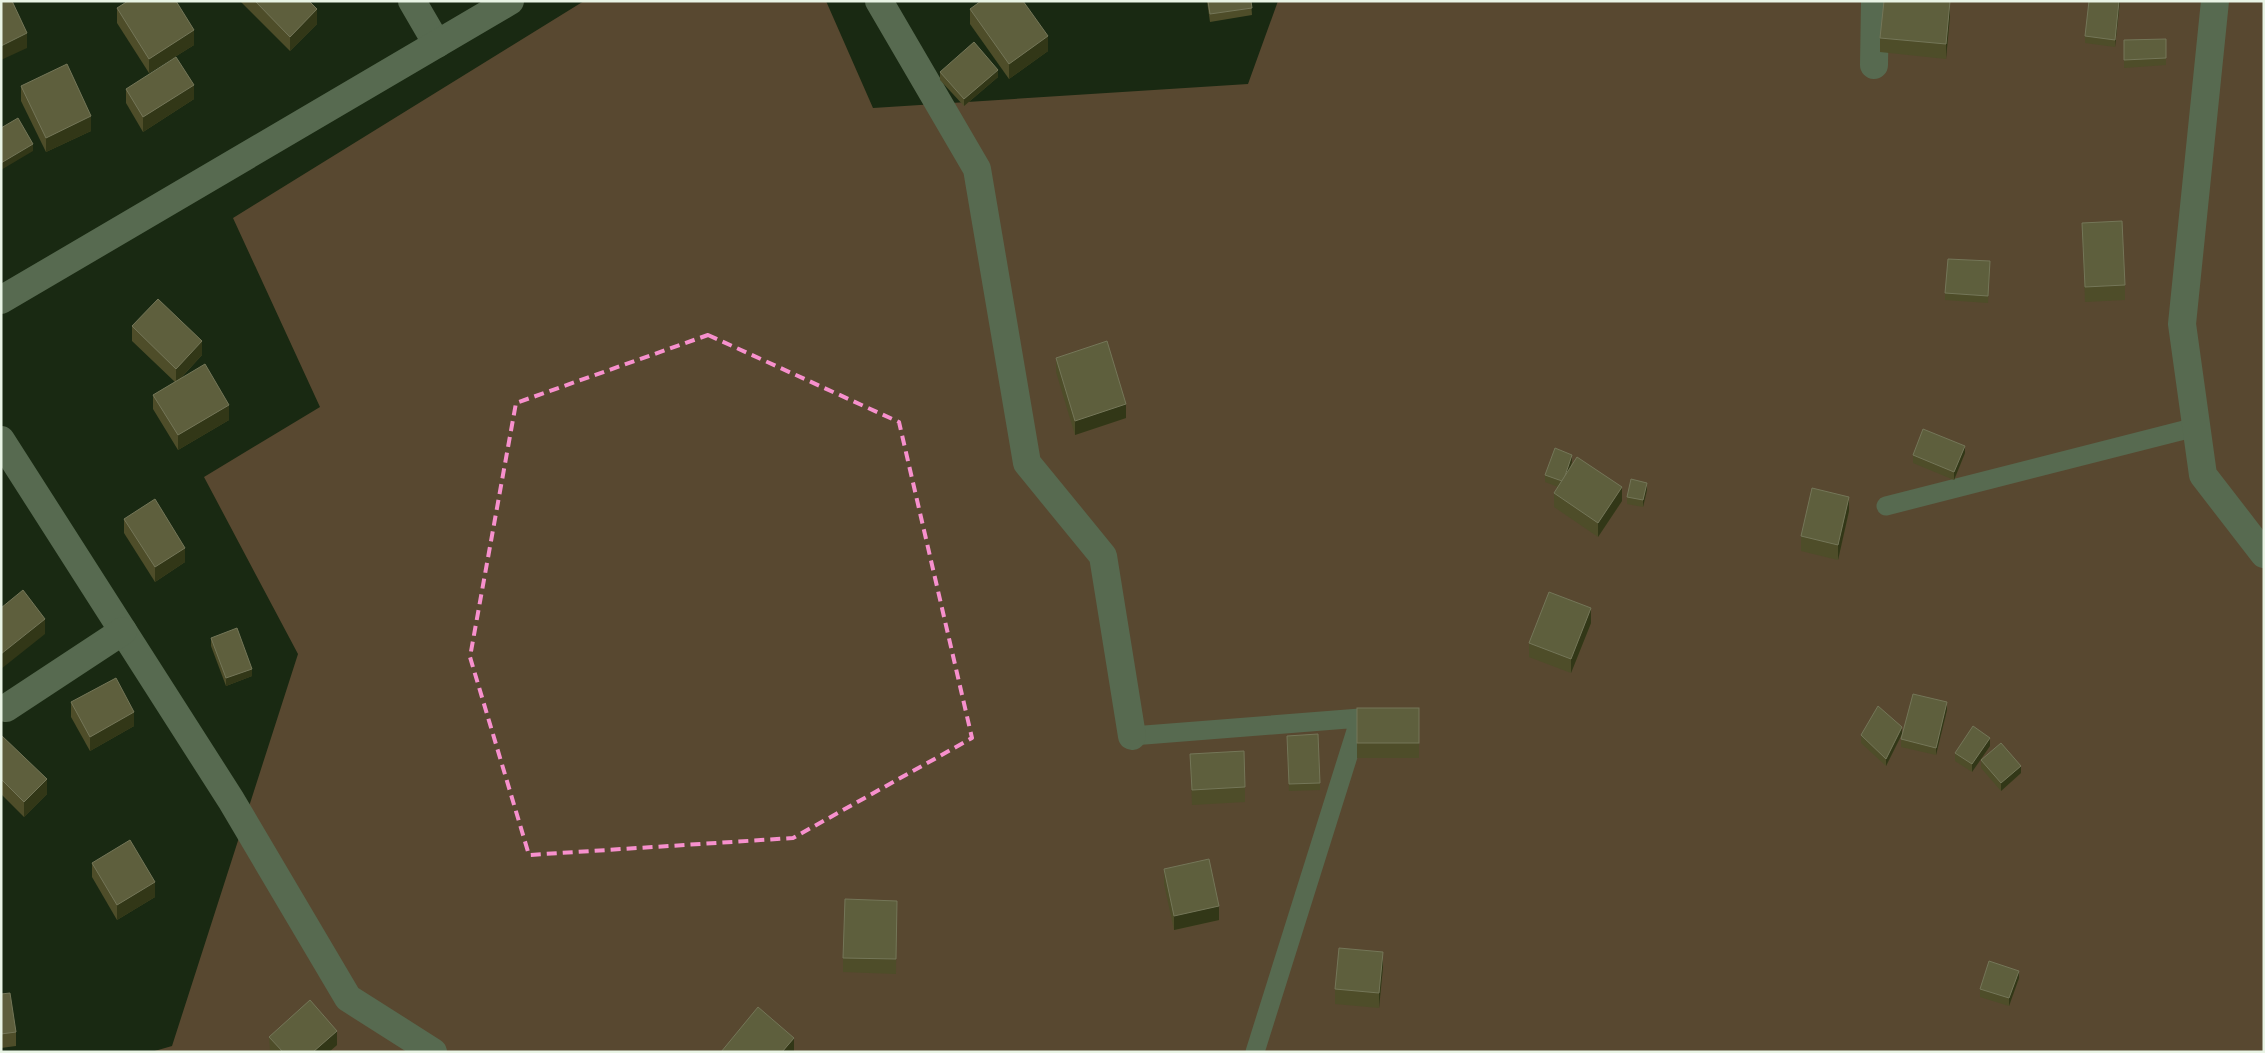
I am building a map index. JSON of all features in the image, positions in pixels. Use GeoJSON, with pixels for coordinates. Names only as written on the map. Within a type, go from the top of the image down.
{"type":"FeatureCollection","features":[{"type":"Feature","properties":{"kind":"street"},"geometry":{"type":"LineString","coordinates":[[412,1],[437,44]]}},
{"type":"Feature","properties":{"kind":"street"},"geometry":{"type":"LineString","coordinates":[[1,300],[510,1]]}},
{"type":"Feature","properties":{"kind":"street"},"geometry":{"type":"LineString","coordinates":[[879,1],[977,169],[1027,462],[1103,556],[1132,736]]}},
{"type":"Feature","properties":{"kind":"street"},"geometry":{"type":"LineString","coordinates":[[1874,64],[1875,1]]}},
{"type":"Feature","properties":{"kind":"street"},"geometry":{"type":"LineString","coordinates":[[2215,1],[2182,324],[2202,476],[2264,554]]}},
{"type":"Feature","properties":{"kind":"street"},"geometry":{"type":"LineString","coordinates":[[1,440],[231,800],[348,998],[433,1052]]}},
{"type":"Feature","properties":{"kind":"street"},"geometry":{"type":"LineString","coordinates":[[6,708],[123,631]]}},
{"type":"Feature","properties":{"kind":"lane"},"geometry":{"type":"LineString","coordinates":[[1886,506],[2196,427]]}},
{"type":"Feature","properties":{"kind":"lane"},"geometry":{"type":"LineString","coordinates":[[1132,736],[1360,718],[1254,1052]]}},
{"type":"Feature","properties":{"kind":"highlighted area"},"geometry":{"type":"Polygon","coordinates":[[[708,335],[899,422],[972,738],[793,838],[529,855],[470,657],[516,403],[708,335]]]}},
{"type":"Feature","properties":{"kind":"shaded area"},"geometry":{"type":"Polygon","coordinates":[[[584,1],[826,1],[873,108],[1248,84],[1278,1],[2264,1],[2264,1052],[151,1052],[172,1046],[298,654],[204,477],[320,407],[233,218],[584,1]]]}},
{"type":"Feature","properties":{"kind":"building"},"geometry":{"type":"Polygon","coordinates":[[[1,1],[12,1],[27,33],[1,46],[1,1]]]}},
{"type":"Feature","properties":{"kind":"building"},"geometry":{"type":"Polygon","coordinates":[[[128,1],[176,1],[194,30],[149,59],[117,8],[128,1]]]}},
{"type":"Feature","properties":{"kind":"building"},"geometry":{"type":"Polygon","coordinates":[[[255,1],[309,1],[317,9],[290,37],[255,1]]]}},
{"type":"Feature","properties":{"kind":"building"},"geometry":{"type":"Polygon","coordinates":[[[981,1],[1023,1],[1048,36],[1009,64],[970,9],[981,1]]]}},
{"type":"Feature","properties":{"kind":"building"},"geometry":{"type":"Polygon","coordinates":[[[1208,1],[1251,1],[1252,8],[1210,14],[1208,1]]]}},
{"type":"Feature","properties":{"kind":"building"},"geometry":{"type":"Polygon","coordinates":[[[1884,1],[1950,1],[1946,44],[1880,38],[1884,1]]]}},
{"type":"Feature","properties":{"kind":"building"},"geometry":{"type":"Polygon","coordinates":[[[2089,1],[2119,1],[2115,40],[2085,36],[2089,1]]]}},
{"type":"Feature","properties":{"kind":"building"},"geometry":{"type":"Polygon","coordinates":[[[2166,39],[2166,58],[2124,60],[2124,40],[2166,39]]]}},
{"type":"Feature","properties":{"kind":"building"},"geometry":{"type":"Polygon","coordinates":[[[974,42],[998,70],[964,99],[940,72],[974,42]]]}},
{"type":"Feature","properties":{"kind":"building"},"geometry":{"type":"Polygon","coordinates":[[[176,57],[194,85],[143,117],[126,89],[176,57]]]}},
{"type":"Feature","properties":{"kind":"building"},"geometry":{"type":"Polygon","coordinates":[[[67,64],[91,116],[46,138],[21,86],[67,64]]]}},
{"type":"Feature","properties":{"kind":"building"},"geometry":{"type":"Polygon","coordinates":[[[18,118],[33,144],[1,163],[1,128],[18,118]]]}},
{"type":"Feature","properties":{"kind":"building"},"geometry":{"type":"Polygon","coordinates":[[[2122,221],[2125,285],[2085,287],[2082,223],[2122,221]]]}},
{"type":"Feature","properties":{"kind":"building"},"geometry":{"type":"Polygon","coordinates":[[[1948,259],[1990,261],[1988,296],[1945,293],[1948,259]]]}},
{"type":"Feature","properties":{"kind":"building"},"geometry":{"type":"Polygon","coordinates":[[[158,299],[202,341],[176,369],[132,326],[158,299]]]}},
{"type":"Feature","properties":{"kind":"building"},"geometry":{"type":"Polygon","coordinates":[[[1107,341],[1126,404],[1075,421],[1056,358],[1107,341]]]}},
{"type":"Feature","properties":{"kind":"building"},"geometry":{"type":"Polygon","coordinates":[[[205,364],[229,405],[178,435],[153,395],[205,364]]]}},
{"type":"Feature","properties":{"kind":"building"},"geometry":{"type":"Polygon","coordinates":[[[1923,429],[1965,446],[1954,472],[1913,455],[1923,429]]]}},
{"type":"Feature","properties":{"kind":"building"},"geometry":{"type":"Polygon","coordinates":[[[1555,448],[1572,455],[1562,481],[1545,475],[1555,448]]]}},
{"type":"Feature","properties":{"kind":"building"},"geometry":{"type":"Polygon","coordinates":[[[1577,457],[1622,487],[1598,523],[1554,493],[1577,457]]]}},
{"type":"Feature","properties":{"kind":"building"},"geometry":{"type":"Polygon","coordinates":[[[1631,479],[1647,483],[1643,500],[1627,497],[1631,479]]]}},
{"type":"Feature","properties":{"kind":"building"},"geometry":{"type":"Polygon","coordinates":[[[1812,488],[1849,497],[1838,545],[1801,536],[1812,488]]]}},
{"type":"Feature","properties":{"kind":"building"},"geometry":{"type":"Polygon","coordinates":[[[155,499],[185,548],[155,567],[124,519],[155,499]]]}},
{"type":"Feature","properties":{"kind":"building"},"geometry":{"type":"Polygon","coordinates":[[[23,590],[45,619],[1,654],[1,608],[23,590]]]}},
{"type":"Feature","properties":{"kind":"building"},"geometry":{"type":"Polygon","coordinates":[[[1549,592],[1591,608],[1571,659],[1529,643],[1549,592]]]}},
{"type":"Feature","properties":{"kind":"building"},"geometry":{"type":"Polygon","coordinates":[[[237,628],[252,669],[226,678],[211,638],[237,628]]]}},
{"type":"Feature","properties":{"kind":"building"},"geometry":{"type":"Polygon","coordinates":[[[116,678],[134,712],[90,737],[71,702],[116,678]]]}},
{"type":"Feature","properties":{"kind":"building"},"geometry":{"type":"Polygon","coordinates":[[[1913,694],[1947,702],[1936,748],[1901,739],[1913,694]]]}},
{"type":"Feature","properties":{"kind":"building"},"geometry":{"type":"Polygon","coordinates":[[[1878,706],[1902,727],[1886,759],[1861,735],[1878,706]]]}},
{"type":"Feature","properties":{"kind":"building"},"geometry":{"type":"Polygon","coordinates":[[[1357,708],[1419,708],[1419,743],[1357,743],[1357,708]]]}},
{"type":"Feature","properties":{"kind":"building"},"geometry":{"type":"Polygon","coordinates":[[[1973,726],[1990,738],[1972,764],[1955,753],[1973,726]]]}},
{"type":"Feature","properties":{"kind":"building"},"geometry":{"type":"Polygon","coordinates":[[[1318,734],[1320,783],[1289,784],[1287,736],[1318,734]]]}},
{"type":"Feature","properties":{"kind":"building"},"geometry":{"type":"Polygon","coordinates":[[[1,735],[47,779],[24,802],[1,779],[1,735]]]}},
{"type":"Feature","properties":{"kind":"building"},"geometry":{"type":"Polygon","coordinates":[[[2001,743],[2021,766],[2001,783],[1981,760],[2001,743]]]}},
{"type":"Feature","properties":{"kind":"building"},"geometry":{"type":"Polygon","coordinates":[[[1244,751],[1245,787],[1192,790],[1190,754],[1244,751]]]}},
{"type":"Feature","properties":{"kind":"building"},"geometry":{"type":"Polygon","coordinates":[[[130,840],[155,882],[117,905],[92,863],[130,840]]]}},
{"type":"Feature","properties":{"kind":"building"},"geometry":{"type":"Polygon","coordinates":[[[1209,859],[1219,906],[1174,916],[1164,869],[1209,859]]]}},
{"type":"Feature","properties":{"kind":"building"},"geometry":{"type":"Polygon","coordinates":[[[845,899],[897,901],[896,959],[843,958],[845,899]]]}},
{"type":"Feature","properties":{"kind":"building"},"geometry":{"type":"Polygon","coordinates":[[[1339,948],[1383,952],[1379,993],[1335,989],[1339,948]]]}},
{"type":"Feature","properties":{"kind":"building"},"geometry":{"type":"Polygon","coordinates":[[[1989,961],[2019,971],[2009,998],[1980,989],[1989,961]]]}},
{"type":"Feature","properties":{"kind":"building"},"geometry":{"type":"Polygon","coordinates":[[[10,993],[16,1032],[1,1034],[1,994],[10,993]]]}},
{"type":"Feature","properties":{"kind":"building"},"geometry":{"type":"Polygon","coordinates":[[[310,1000],[337,1031],[313,1052],[283,1052],[269,1037],[310,1000]]]}},
{"type":"Feature","properties":{"kind":"building"},"geometry":{"type":"Polygon","coordinates":[[[758,1007],[794,1038],[782,1052],[721,1052],[758,1007]]]}}]}
